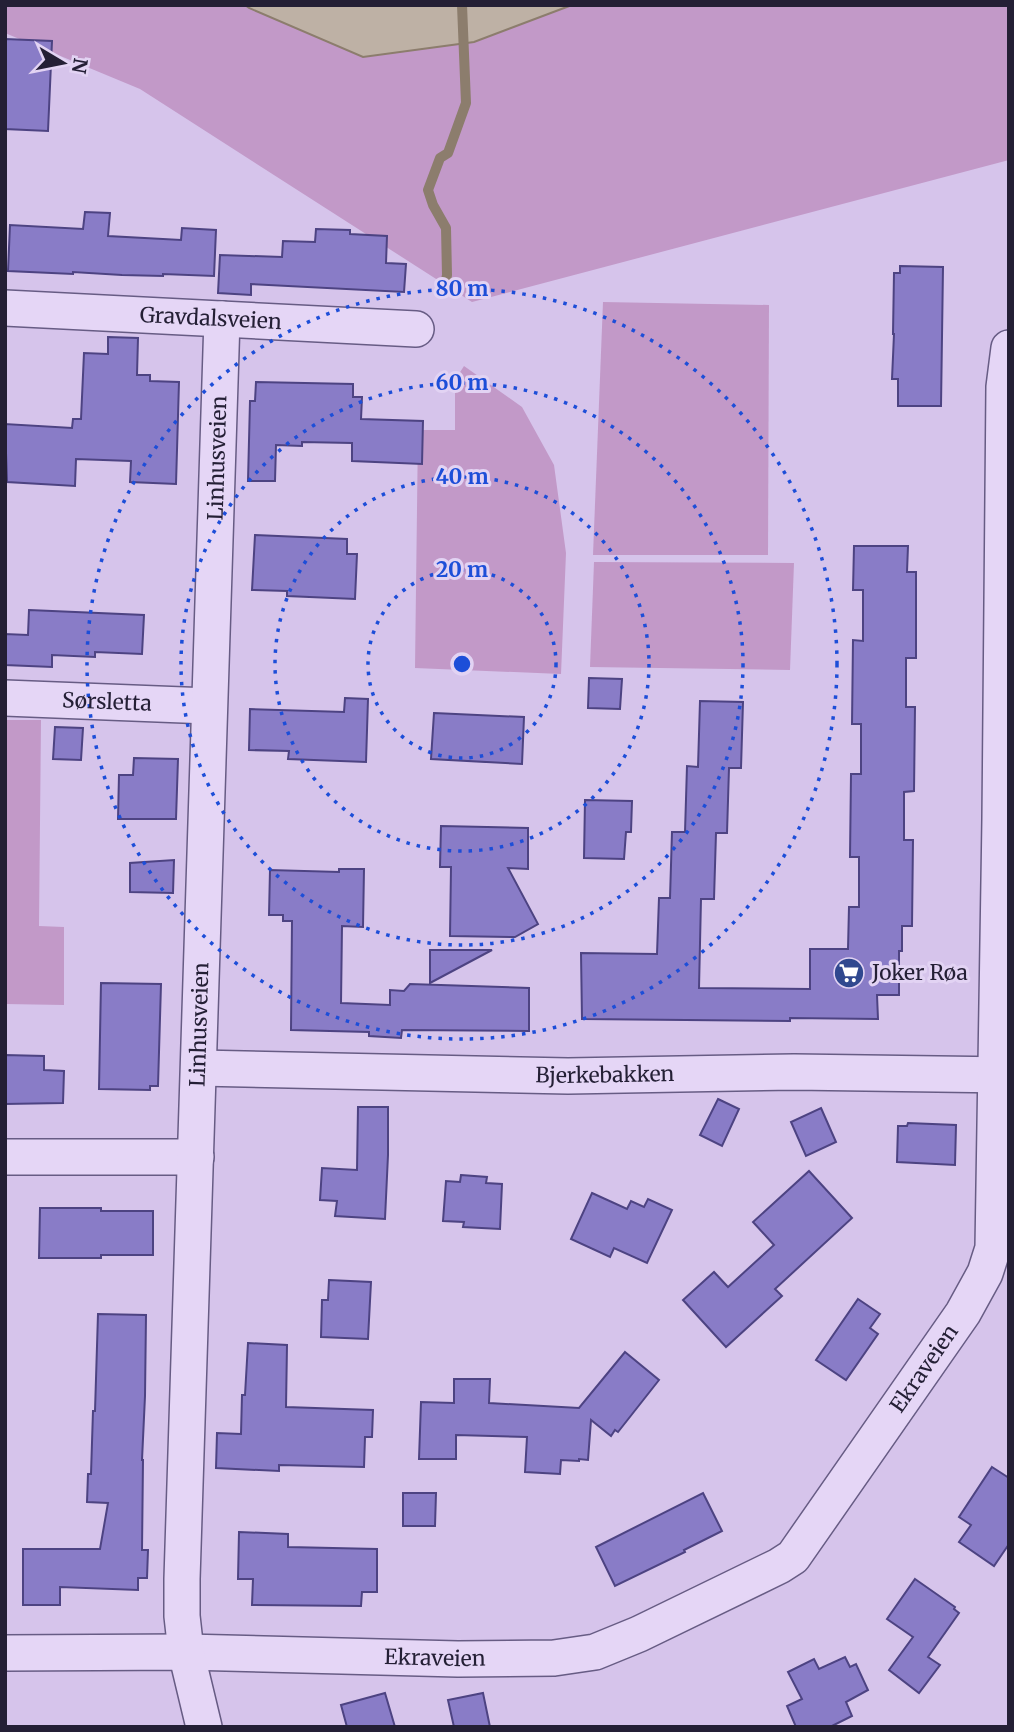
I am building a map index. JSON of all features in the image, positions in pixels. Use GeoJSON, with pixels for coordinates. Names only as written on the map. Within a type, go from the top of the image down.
{"type":"FeatureCollection","features":[{"type":"Feature","properties":{"kind":"street","name":"Gravdalsveien"},"geometry":{"type":"LineString","coordinates":[[5,308],[416,329]]}},
{"type":"Feature","properties":{"kind":"street","name":"Linhusveien"},"geometry":{"type":"LineString","coordinates":[[204,1727],[187,1652],[182,1616],[182,1579],[222,319]]}},
{"type":"Feature","properties":{"kind":"street","name":"Ekraveien"},"geometry":{"type":"LineString","coordinates":[[5,1653],[187,1652],[458,1659],[575,1656],[595,1652],[639,1634],[793,1557],[963,1312],[985,1273],[993,1248],[1003,1075],[1004,387],[1009,348]]}},
{"type":"Feature","properties":{"kind":"street","name":"Sørsletta"},"geometry":{"type":"LineString","coordinates":[[5,698],[209,706]]}},
{"type":"Feature","properties":{"kind":"street","name":"Bjerkebakken"},"geometry":{"type":"LineString","coordinates":[[200,1068],[568,1076],[794,1072],[1003,1075]]}},
{"type":"Feature","properties":{"kind":"street"},"geometry":{"type":"LineString","coordinates":[[5,1157],[196,1157]]}},
{"type":"Feature","properties":{"kind":"shaded area"},"geometry":{"type":"Polygon","coordinates":[[[5,5],[1009,5],[1009,160],[472,302],[140,89],[5,33],[5,5]]]}},
{"type":"Feature","properties":{"kind":"shaded area"},"geometry":{"type":"Polygon","coordinates":[[[245,5],[572,5],[474,42],[363,57],[245,5]]]}},
{"type":"Feature","properties":{"kind":"shaded area"},"geometry":{"type":"Polygon","coordinates":[[[603,302],[769,305],[768,555],[593,555],[603,302]]]}},
{"type":"Feature","properties":{"kind":"shaded area"},"geometry":{"type":"Polygon","coordinates":[[[464,366],[522,407],[554,465],[566,553],[561,674],[415,668],[418,430],[455,430],[455,380],[464,366]]]}},
{"type":"Feature","properties":{"kind":"shaded area"},"geometry":{"type":"Polygon","coordinates":[[[594,562],[794,563],[790,670],[590,667],[594,562]]]}},
{"type":"Feature","properties":{"kind":"shaded area"},"geometry":{"type":"Polygon","coordinates":[[[5,720],[41,720],[39,926],[64,927],[64,1005],[5,1004],[5,720]]]}},
{"type":"Feature","properties":{"kind":"building"},"geometry":{"type":"Polygon","coordinates":[[[5,39],[52,41],[48,131],[5,129],[5,39]]]}},
{"type":"Feature","properties":{"kind":"building"},"geometry":{"type":"Polygon","coordinates":[[[85,212],[110,213],[108,236],[181,240],[182,228],[216,230],[214,276],[8,271],[10,225],[83,229],[85,212]]]}},
{"type":"Feature","properties":{"kind":"building"},"geometry":{"type":"Polygon","coordinates":[[[316,229],[350,230],[350,234],[387,236],[386,263],[406,264],[404,292],[251,284],[251,295],[218,293],[220,255],[282,257],[283,241],[315,242],[316,229]]]}},
{"type":"Feature","properties":{"kind":"building"},"geometry":{"type":"Polygon","coordinates":[[[900,266],[943,267],[941,406],[898,406],[898,379],[892,379],[894,273],[900,273],[900,266]]]}},
{"type":"Feature","properties":{"kind":"building"},"geometry":{"type":"Polygon","coordinates":[[[108,337],[138,338],[137,375],[150,375],[150,381],[179,382],[176,484],[130,482],[131,461],[76,459],[75,486],[7,482],[5,424],[72,428],[73,419],[81,419],[84,353],[108,354],[108,337]]]}},
{"type":"Feature","properties":{"kind":"building"},"geometry":{"type":"Polygon","coordinates":[[[256,382],[353,384],[353,397],[362,397],[361,419],[423,421],[422,464],[352,461],[352,443],[302,442],[302,446],[276,445],[275,481],[248,481],[250,401],[255,401],[256,382]]]}},
{"type":"Feature","properties":{"kind":"building"},"geometry":{"type":"Polygon","coordinates":[[[255,535],[347,539],[347,554],[357,554],[355,599],[287,596],[287,591],[252,590],[255,535]]]}},
{"type":"Feature","properties":{"kind":"building"},"geometry":{"type":"Polygon","coordinates":[[[854,546],[908,546],[907,572],[916,572],[916,658],[906,658],[906,707],[915,707],[914,791],[904,792],[904,840],[913,840],[912,926],[902,926],[899,995],[877,995],[878,1019],[582,1019],[581,953],[657,954],[659,898],[670,898],[672,832],[685,832],[687,766],[698,767],[700,701],[743,702],[741,768],[729,768],[727,833],[716,833],[714,899],[701,899],[699,988],[810,989],[810,949],[848,949],[849,907],[859,907],[859,857],[850,857],[851,774],[861,774],[861,724],[852,724],[853,640],[863,641],[863,590],[853,590],[854,546]]]}},
{"type":"Feature","properties":{"kind":"building"},"geometry":{"type":"Polygon","coordinates":[[[29,610],[144,615],[142,654],[95,652],[95,657],[52,655],[52,667],[5,665],[5,634],[28,635],[29,610]]]}},
{"type":"Feature","properties":{"kind":"building"},"geometry":{"type":"Polygon","coordinates":[[[589,678],[622,679],[620,709],[588,708],[589,678]]]}},
{"type":"Feature","properties":{"kind":"building"},"geometry":{"type":"Polygon","coordinates":[[[345,698],[368,699],[366,762],[288,759],[289,751],[249,750],[250,709],[344,712],[345,698]]]}},
{"type":"Feature","properties":{"kind":"building"},"geometry":{"type":"Polygon","coordinates":[[[434,713],[524,717],[522,764],[431,759],[434,713]]]}},
{"type":"Feature","properties":{"kind":"building"},"geometry":{"type":"Polygon","coordinates":[[[55,727],[83,728],[81,760],[53,759],[55,727]]]}},
{"type":"Feature","properties":{"kind":"building"},"geometry":{"type":"Polygon","coordinates":[[[134,758],[178,759],[176,819],[118,819],[119,775],[133,775],[134,758]]]}},
{"type":"Feature","properties":{"kind":"building"},"geometry":{"type":"Polygon","coordinates":[[[585,800],[632,801],[631,832],[626,832],[624,859],[584,858],[585,800]]]}},
{"type":"Feature","properties":{"kind":"building"},"geometry":{"type":"Polygon","coordinates":[[[441,826],[528,828],[528,869],[508,868],[538,924],[515,937],[450,936],[451,867],[440,867],[441,826]]]}},
{"type":"Feature","properties":{"kind":"building"},"geometry":{"type":"Polygon","coordinates":[[[174,860],[173,893],[130,892],[130,863],[174,860]]]}},
{"type":"Feature","properties":{"kind":"building"},"geometry":{"type":"Polygon","coordinates":[[[339,869],[364,869],[363,927],[342,926],[341,1003],[390,1005],[390,990],[404,991],[410,984],[529,988],[529,1031],[402,1030],[401,1038],[369,1036],[369,1032],[291,1030],[292,921],[283,921],[283,915],[269,915],[270,870],[339,872],[339,869]]]}},
{"type":"Feature","properties":{"kind":"building"},"geometry":{"type":"Polygon","coordinates":[[[430,950],[492,950],[430,983],[430,950]]]}},
{"type":"Feature","properties":{"kind":"building"},"geometry":{"type":"Polygon","coordinates":[[[101,983],[161,984],[158,1086],[150,1086],[150,1090],[99,1089],[101,983]]]}},
{"type":"Feature","properties":{"kind":"building"},"geometry":{"type":"Polygon","coordinates":[[[5,1055],[44,1056],[44,1070],[64,1071],[63,1103],[5,1104],[5,1055]]]}},
{"type":"Feature","properties":{"kind":"building"},"geometry":{"type":"Polygon","coordinates":[[[718,1099],[739,1109],[722,1146],[700,1135],[718,1099]]]}},
{"type":"Feature","properties":{"kind":"building"},"geometry":{"type":"Polygon","coordinates":[[[358,1107],[388,1107],[385,1219],[335,1216],[337,1201],[320,1200],[322,1168],[357,1170],[358,1107]]]}},
{"type":"Feature","properties":{"kind":"building"},"geometry":{"type":"Polygon","coordinates":[[[821,1108],[836,1142],[806,1156],[791,1122],[821,1108]]]}},
{"type":"Feature","properties":{"kind":"building"},"geometry":{"type":"Polygon","coordinates":[[[908,1123],[956,1125],[955,1165],[897,1162],[898,1126],[907,1126],[908,1123]]]}},
{"type":"Feature","properties":{"kind":"building"},"geometry":{"type":"Polygon","coordinates":[[[809,1171],[852,1218],[775,1289],[782,1296],[726,1347],[683,1300],[714,1272],[728,1287],[774,1245],[753,1222],[809,1171]]]}},
{"type":"Feature","properties":{"kind":"building"},"geometry":{"type":"Polygon","coordinates":[[[461,1175],[487,1177],[486,1183],[502,1184],[500,1229],[463,1227],[464,1222],[443,1221],[446,1181],[460,1182],[461,1175]]]}},
{"type":"Feature","properties":{"kind":"building"},"geometry":{"type":"Polygon","coordinates":[[[592,1193],[627,1209],[631,1201],[644,1207],[648,1199],[672,1210],[647,1263],[614,1248],[610,1257],[571,1239],[592,1193]]]}},
{"type":"Feature","properties":{"kind":"building"},"geometry":{"type":"Polygon","coordinates":[[[40,1208],[153,1211],[153,1255],[39,1258],[40,1208]]]}},
{"type":"Feature","properties":{"kind":"building"},"geometry":{"type":"Polygon","coordinates":[[[329,1280],[371,1282],[368,1339],[321,1337],[322,1300],[328,1300],[329,1280]]]}},
{"type":"Feature","properties":{"kind":"building"},"geometry":{"type":"Polygon","coordinates":[[[858,1299],[880,1314],[870,1328],[878,1334],[846,1380],[816,1360],[858,1299]]]}},
{"type":"Feature","properties":{"kind":"building"},"geometry":{"type":"Polygon","coordinates":[[[98,1314],[146,1315],[142,1550],[148,1550],[147,1578],[138,1578],[138,1590],[60,1587],[60,1605],[23,1605],[23,1549],[100,1549],[108,1503],[87,1502],[95,1411],[98,1314]]]}},
{"type":"Feature","properties":{"kind":"building"},"geometry":{"type":"Polygon","coordinates":[[[248,1343],[287,1345],[286,1407],[373,1410],[372,1437],[365,1437],[364,1467],[279,1465],[279,1471],[216,1468],[217,1433],[241,1434],[248,1343]]]}},
{"type":"Feature","properties":{"kind":"building"},"geometry":{"type":"Polygon","coordinates":[[[625,1352],[659,1380],[618,1432],[615,1430],[611,1436],[591,1420],[588,1460],[561,1460],[560,1474],[525,1472],[527,1437],[456,1435],[456,1459],[419,1459],[421,1402],[454,1403],[454,1379],[490,1379],[489,1403],[579,1408],[625,1352]]]}},
{"type":"Feature","properties":{"kind":"building"},"geometry":{"type":"Polygon","coordinates":[[[992,1467],[1009,1478],[1009,1544],[994,1566],[959,1542],[971,1525],[959,1517],[992,1467]]]}},
{"type":"Feature","properties":{"kind":"building"},"geometry":{"type":"Polygon","coordinates":[[[403,1493],[436,1493],[435,1526],[403,1526],[403,1493]]]}},
{"type":"Feature","properties":{"kind":"building"},"geometry":{"type":"Polygon","coordinates":[[[703,1493],[722,1531],[615,1586],[596,1547],[703,1493]]]}},
{"type":"Feature","properties":{"kind":"building"},"geometry":{"type":"Polygon","coordinates":[[[239,1532],[288,1534],[288,1547],[377,1549],[377,1592],[362,1592],[361,1606],[252,1605],[253,1579],[238,1579],[239,1532]]]}},
{"type":"Feature","properties":{"kind":"building"},"geometry":{"type":"Polygon","coordinates":[[[915,1579],[955,1607],[959,1613],[928,1657],[940,1665],[919,1693],[889,1670],[913,1637],[887,1619],[915,1579]]]}},
{"type":"Feature","properties":{"kind":"building"},"geometry":{"type":"Polygon","coordinates":[[[845,1657],[850,1667],[856,1664],[868,1690],[846,1702],[852,1716],[830,1727],[796,1727],[787,1706],[802,1699],[788,1672],[814,1659],[819,1669],[845,1657]]]}},
{"type":"Feature","properties":{"kind":"building"},"geometry":{"type":"Polygon","coordinates":[[[385,1693],[395,1727],[347,1727],[341,1705],[385,1693]]]}},
{"type":"Feature","properties":{"kind":"building"},"geometry":{"type":"Polygon","coordinates":[[[483,1693],[490,1727],[454,1727],[448,1700],[483,1693]]]}},
{"type":"Feature","properties":{"kind":"waterway"},"geometry":{"type":"LineString","coordinates":[[444,290],[447,275],[446,228],[428,190],[440,158],[448,153],[466,103],[462,5]]}},
{"type":"Feature","properties":{"kind":"place","name":"Joker Røa"},"geometry":{"type":"Point","coordinates":[849,973]}}]}
